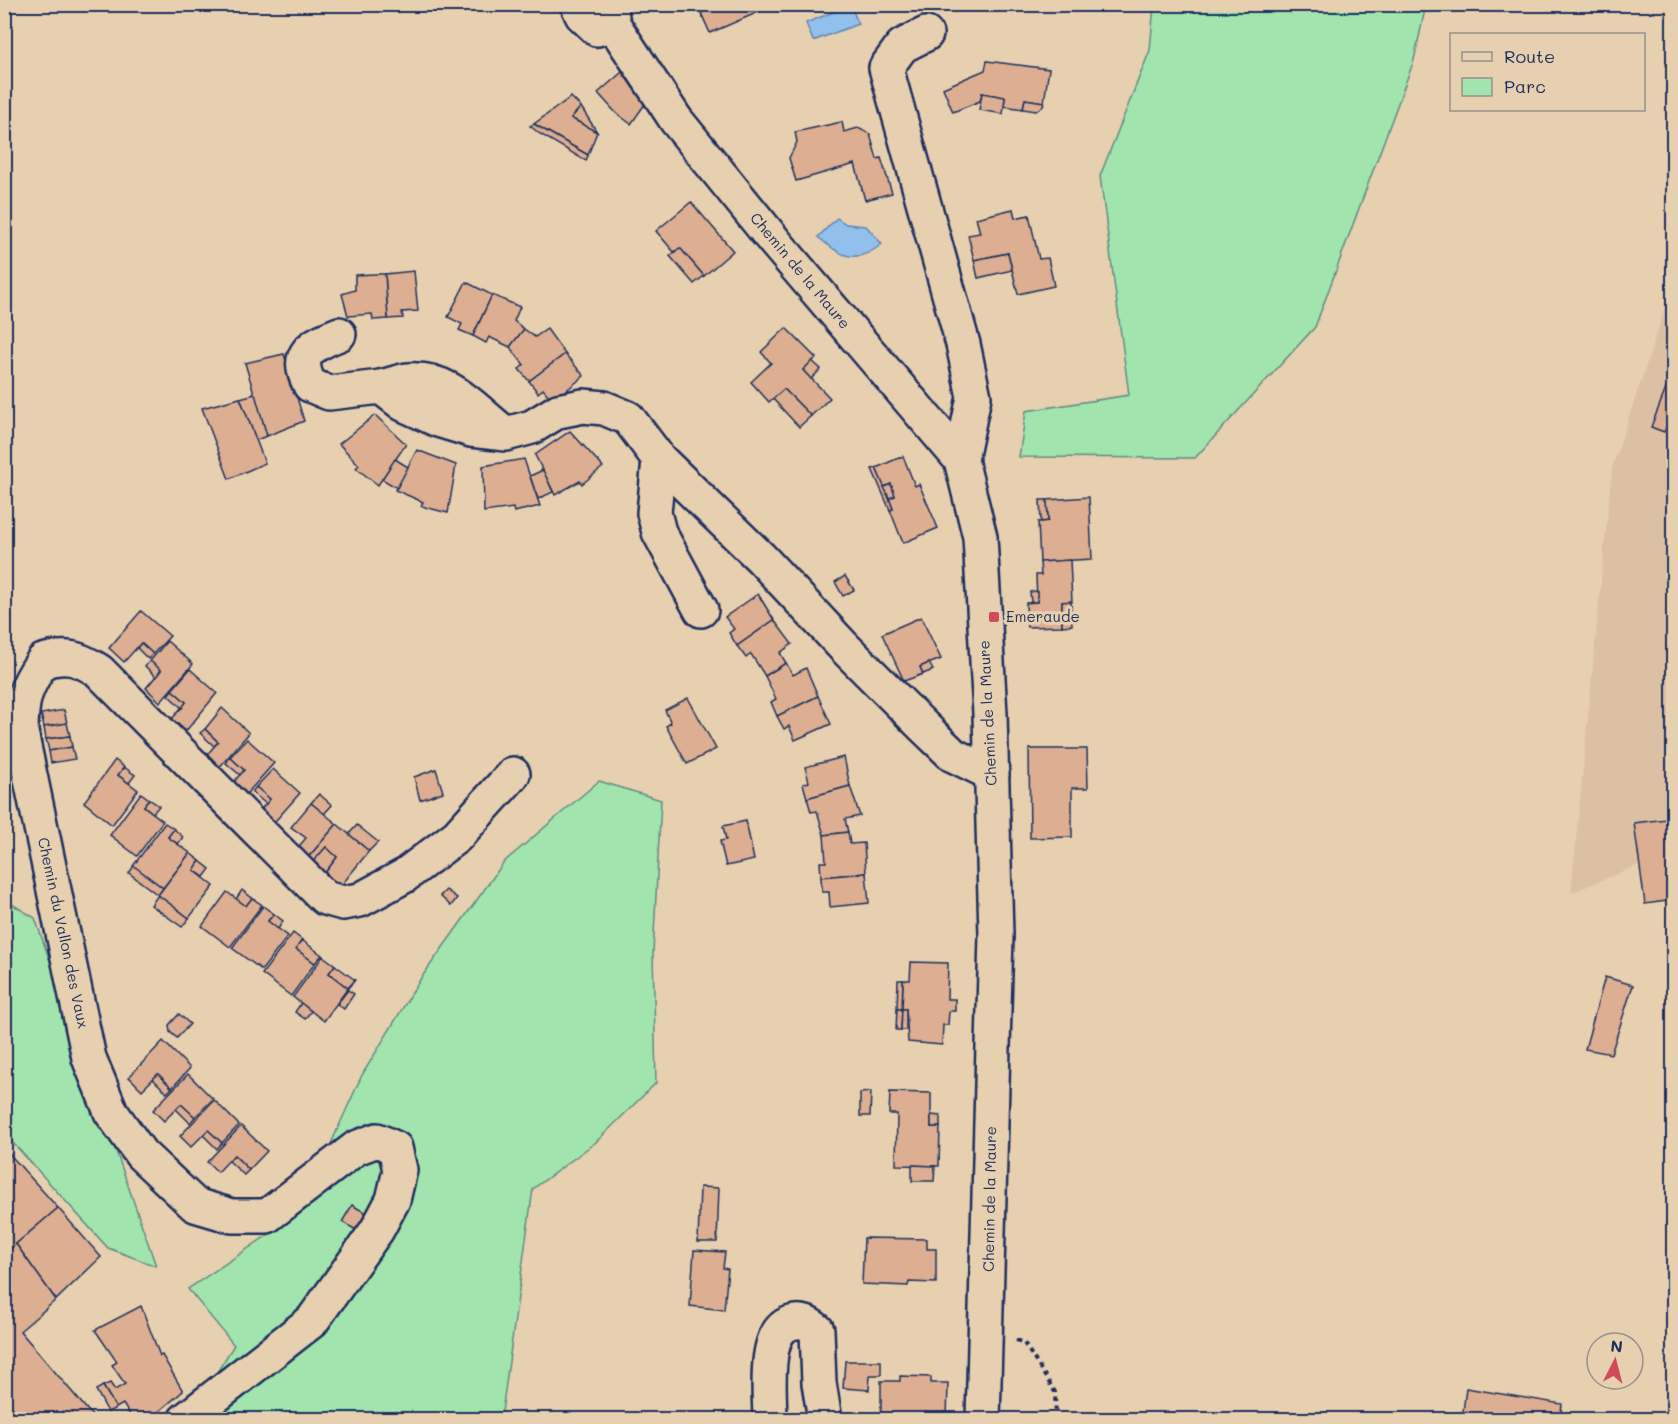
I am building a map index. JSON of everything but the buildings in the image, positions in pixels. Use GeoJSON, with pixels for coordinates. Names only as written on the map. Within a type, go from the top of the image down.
{"type":"FeatureCollection","features":[{"type":"Feature","properties":{"kind":"street","name":"Chemin de la Maure"},"geometry":{"type":"LineString","coordinates":[[577,4],[582,15],[597,29],[611,14],[676,120],[775,242],[961,460],[980,537],[992,774],[996,935],[984,1419]]}},
{"type":"Feature","properties":{"kind":"street"},"geometry":{"type":"LineString","coordinates":[[926,34],[902,46],[886,68],[963,344],[974,397],[961,460]]}},
{"type":"Feature","properties":{"kind":"street"},"geometry":{"type":"LineString","coordinates":[[339,334],[314,344],[304,356],[303,372],[310,386],[329,393],[381,387],[403,404],[438,420],[471,430],[506,434],[532,427],[558,411],[583,406],[604,408],[628,418],[659,459],[761,558],[922,726],[953,755],[992,774]]}},
{"type":"Feature","properties":{"kind":"street"},"geometry":{"type":"LineString","coordinates":[[659,459],[654,513],[659,532],[701,610]]}},
{"type":"Feature","properties":{"kind":"street","name":"Chemin du Vallon des Vaux"},"geometry":{"type":"LineString","coordinates":[[185,1419],[312,1321],[377,1230],[393,1200],[400,1170],[395,1148],[376,1140],[356,1148],[267,1216],[232,1216],[195,1205],[141,1155],[111,1112],[89,1058],[21,732],[21,705],[29,681],[43,660],[60,656],[80,658],[99,671],[325,898],[343,903],[360,900],[404,876],[457,836],[513,774]]}},
{"type":"Feature","properties":{"kind":"street"},"geometry":{"type":"LineString","coordinates":[[770,1419],[770,1356],[776,1335],[783,1325],[807,1322],[817,1330],[819,1383],[825,1419]]}},
{"type":"Feature","properties":{"kind":"path"},"geometry":{"type":"LineString","coordinates":[[987,1329],[1024,1343],[1056,1392],[1056,1419]]}},
{"type":"Feature","properties":{"kind":"shaded area"},"geometry":{"type":"Polygon","coordinates":[[[1673,284],[1673,851],[1571,893],[1612,468],[1673,284]]]}},
{"type":"Feature","properties":{"kind":"green space"},"geometry":{"type":"Polygon","coordinates":[[[1154,5],[1426,5],[1414,60],[1315,327],[1195,458],[1019,457],[1026,411],[1129,395],[1100,176],[1150,50],[1154,5]]]}},
{"type":"Feature","properties":{"kind":"green space"},"geometry":{"type":"Polygon","coordinates":[[[599,781],[661,800],[653,953],[656,1083],[596,1142],[533,1189],[501,1419],[187,1420],[234,1345],[188,1289],[299,1214],[362,1075],[421,978],[504,862],[599,781]]]}},
{"type":"Feature","properties":{"kind":"green space"},"geometry":{"type":"Polygon","coordinates":[[[5,900],[35,918],[156,1266],[108,1248],[5,1134],[5,900]]]}},
{"type":"Feature","properties":{"kind":"water"},"geometry":{"type":"Polygon","coordinates":[[[851,5],[858,24],[813,41],[806,23],[851,5]]]}},
{"type":"Feature","properties":{"kind":"water"},"geometry":{"type":"Polygon","coordinates":[[[837,218],[846,224],[866,226],[882,244],[864,255],[842,254],[818,237],[837,218]]]}},
{"type":"Feature","properties":{"kind":"place","name":"Emeraude"},"geometry":{"type":"Point","coordinates":[994,617]}}]}
